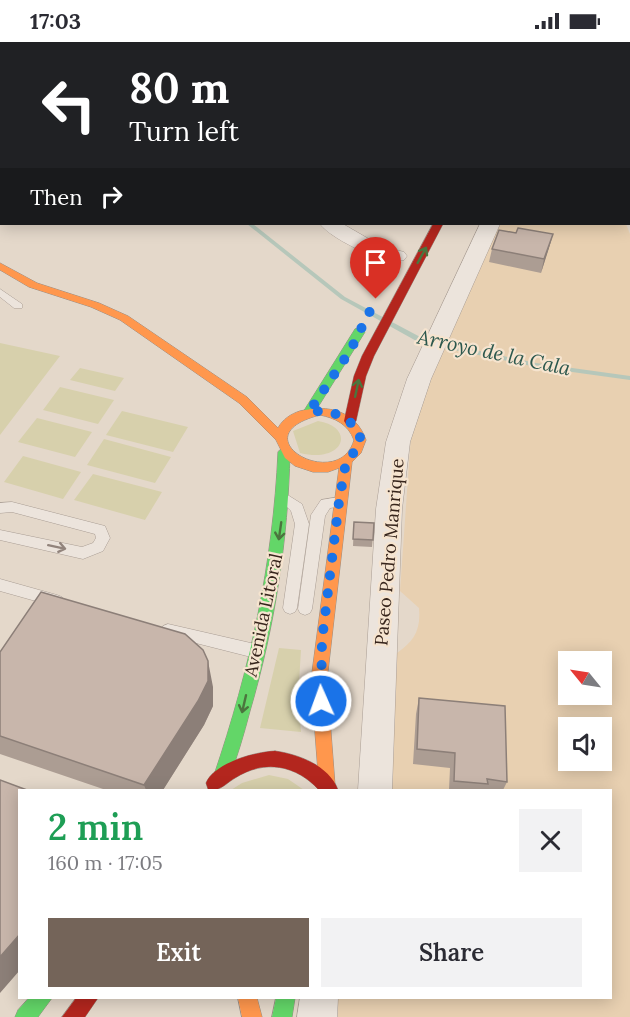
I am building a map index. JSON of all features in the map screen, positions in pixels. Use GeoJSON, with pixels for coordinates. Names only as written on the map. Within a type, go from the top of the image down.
{"type":"FeatureCollection","features":[{"type":"Feature","properties":{"kind":"main road"},"geometry":{"type":"LineString","coordinates":[[350,421],[360,376],[368,356],[437,225]]}},
{"type":"Feature","properties":{"kind":"main road"},"geometry":{"type":"LineString","coordinates":[[0,266],[33,285],[95,305],[124,318],[243,400],[280,436],[284,452],[300,465],[311,468],[335,466],[346,462]]}},
{"type":"Feature","properties":{"kind":"main road"},"geometry":{"type":"LineString","coordinates":[[280,436],[288,422],[307,412],[350,351],[365,322]]}},
{"type":"Feature","properties":{"kind":"main road"},"geometry":{"type":"LineString","coordinates":[[243,400],[278,409],[331,412],[350,421],[360,437],[359,446],[346,462],[339,502],[319,680],[329,788]]}},
{"type":"Feature","properties":{"kind":"main road","name":"Avenida Litoral"},"geometry":{"type":"LineString","coordinates":[[222,775],[237,736],[257,652],[284,498],[284,452]]}},
{"type":"Feature","properties":{"kind":"main road"},"geometry":{"type":"LineString","coordinates":[[209,789],[222,775],[239,764],[258,758],[277,757],[296,762],[313,771],[329,788]]}},
{"type":"Feature","properties":{"kind":"main road"},"geometry":{"type":"LineString","coordinates":[[25,1017],[41,999]]}},
{"type":"Feature","properties":{"kind":"main road"},"geometry":{"type":"LineString","coordinates":[[72,1017],[87,999]]}},
{"type":"Feature","properties":{"kind":"main road"},"geometry":{"type":"LineString","coordinates":[[248,999],[252,1017]]}},
{"type":"Feature","properties":{"kind":"main road"},"geometry":{"type":"LineString","coordinates":[[282,1017],[286,999]]}},
{"type":"Feature","properties":{"kind":"street"},"geometry":{"type":"LineString","coordinates":[[334,225],[356,230],[374,250],[397,257]]}},
{"type":"Feature","properties":{"kind":"street","name":"Paseo Pedro Manrique"},"geometry":{"type":"LineString","coordinates":[[375,789],[389,509],[398,442],[419,379],[490,225]]}},
{"type":"Feature","properties":{"kind":"street"},"geometry":{"type":"LineString","coordinates":[[317,1017],[319,999]]}},
{"type":"Feature","properties":{"kind":"lane"},"geometry":{"type":"LineString","coordinates":[[0,292],[18,306]]}},
{"type":"Feature","properties":{"kind":"lane"},"geometry":{"type":"LineString","coordinates":[[284,498],[297,508],[302,524],[291,608]]}},
{"type":"Feature","properties":{"kind":"lane"},"geometry":{"type":"LineString","coordinates":[[305,609],[318,515],[326,504],[339,502]]}},
{"type":"Feature","properties":{"kind":"lane"},"geometry":{"type":"LineString","coordinates":[[0,508],[12,507],[86,524],[100,530],[103,538],[98,547],[82,552],[0,535]]}},
{"type":"Feature","properties":{"kind":"lane"},"geometry":{"type":"LineString","coordinates":[[0,585],[69,604]]}},
{"type":"Feature","properties":{"kind":"lane"},"geometry":{"type":"LineString","coordinates":[[150,625],[257,652]]}},
{"type":"Feature","properties":{"kind":"shaded area"},"geometry":{"type":"Polygon","coordinates":[[[0,343],[60,356],[0,435],[0,343]]]}},
{"type":"Feature","properties":{"kind":"shaded area"},"geometry":{"type":"Polygon","coordinates":[[[80,368],[124,378],[115,391],[70,380],[80,368]]]}},
{"type":"Feature","properties":{"kind":"shaded area"},"geometry":{"type":"Polygon","coordinates":[[[60,387],[114,400],[98,424],[43,410],[60,387]]]}},
{"type":"Feature","properties":{"kind":"shaded area"},"geometry":{"type":"Polygon","coordinates":[[[122,411],[188,427],[173,452],[106,435],[122,411]]]}},
{"type":"Feature","properties":{"kind":"shaded area"},"geometry":{"type":"Polygon","coordinates":[[[37,418],[92,432],[75,457],[18,442],[37,418]]]}},
{"type":"Feature","properties":{"kind":"shaded area"},"geometry":{"type":"Polygon","coordinates":[[[318,421],[338,430],[341,437],[340,443],[327,453],[315,455],[300,453],[293,431],[318,421]]]}},
{"type":"Feature","properties":{"kind":"shaded area"},"geometry":{"type":"Polygon","coordinates":[[[104,439],[171,457],[155,483],[87,465],[104,439]]]}},
{"type":"Feature","properties":{"kind":"shaded area"},"geometry":{"type":"Polygon","coordinates":[[[23,456],[81,472],[63,499],[4,482],[23,456]]]}},
{"type":"Feature","properties":{"kind":"shaded area"},"geometry":{"type":"Polygon","coordinates":[[[93,474],[162,492],[145,520],[74,500],[93,474]]]}},
{"type":"Feature","properties":{"kind":"shaded area"},"geometry":{"type":"Polygon","coordinates":[[[279,648],[301,650],[298,698],[301,732],[260,728],[279,648]]]}},
{"type":"Feature","properties":{"kind":"shaded area"},"geometry":{"type":"Polygon","coordinates":[[[269,775],[288,779],[303,789],[233,789],[242,783],[269,775]]]}},
{"type":"Feature","properties":{"kind":"sand"},"geometry":{"type":"Polygon","coordinates":[[[498,225],[626,225],[630,234],[630,1017],[338,1017],[338,999],[612,999],[612,789],[390,789],[397,653],[412,639],[419,623],[419,608],[400,591],[411,435],[429,380],[498,225]]]}},
{"type":"Feature","properties":{"kind":"building"},"geometry":{"type":"Polygon","coordinates":[[[518,228],[553,234],[544,259],[492,249],[499,230],[516,233],[518,228]]]}},
{"type":"Feature","properties":{"kind":"building"},"geometry":{"type":"Polygon","coordinates":[[[354,522],[374,523],[373,540],[353,539],[354,522]]]}},
{"type":"Feature","properties":{"kind":"building"},"geometry":{"type":"Polygon","coordinates":[[[41,592],[185,634],[203,650],[208,661],[208,681],[198,701],[144,785],[0,736],[0,652],[41,592]]]}},
{"type":"Feature","properties":{"kind":"building"},"geometry":{"type":"Polygon","coordinates":[[[419,698],[505,706],[507,782],[487,779],[488,784],[454,781],[455,753],[417,749],[419,698]]]}},
{"type":"Feature","properties":{"kind":"building"},"geometry":{"type":"Polygon","coordinates":[[[0,780],[24,789],[18,789],[18,936],[0,957],[0,780]]]}},
{"type":"Feature","properties":{"kind":"waterway","name":"Arroyo de la Cala"},"geometry":{"type":"LineString","coordinates":[[251,225],[343,298],[422,341],[536,365],[630,378]]}},
{"type":"Feature","properties":{"kind":"traffic: fast"},"geometry":{"type":"LineString","coordinates":[[309,412],[359,332]]}},
{"type":"Feature","properties":{"kind":"traffic: fast"},"geometry":{"type":"LineString","coordinates":[[222,775],[247,697],[266,616],[279,534],[284,452]]}},
{"type":"Feature","properties":{"kind":"traffic: fast"},"geometry":{"type":"LineString","coordinates":[[25,1017],[41,999]]}},
{"type":"Feature","properties":{"kind":"traffic: fast"},"geometry":{"type":"LineString","coordinates":[[282,1017],[286,999]]}},
{"type":"Feature","properties":{"kind":"traffic: slow"},"geometry":{"type":"LineString","coordinates":[[0,266],[33,285],[95,305],[124,318],[243,400],[280,437]]}},
{"type":"Feature","properties":{"kind":"traffic: slow"},"geometry":{"type":"LineString","coordinates":[[320,411],[333,414],[350,423],[358,433],[360,440],[357,450],[350,457],[328,467],[313,467],[300,463],[289,455],[283,445],[281,435],[286,425],[297,417],[320,411]]}},
{"type":"Feature","properties":{"kind":"traffic: slow"},"geometry":{"type":"LineString","coordinates":[[327,785],[319,680],[346,462]]}},
{"type":"Feature","properties":{"kind":"traffic: slow"},"geometry":{"type":"LineString","coordinates":[[248,999],[252,1017]]}},
{"type":"Feature","properties":{"kind":"traffic: jam"},"geometry":{"type":"LineString","coordinates":[[350,421],[360,376],[368,356],[437,225]]}},
{"type":"Feature","properties":{"kind":"traffic: jam"},"geometry":{"type":"LineString","coordinates":[[214,783],[244,764],[275,758],[304,767],[317,776],[329,789]]}},
{"type":"Feature","properties":{"kind":"traffic: jam"},"geometry":{"type":"LineString","coordinates":[[72,1017],[87,999]]}},
{"type":"Feature","properties":{"kind":"route"},"geometry":{"type":"LineString","coordinates":[[321,701],[319,680],[322,640],[339,502],[346,462],[359,446],[360,437],[357,428],[341,415],[331,412],[309,412],[350,351],[376,299]]}}]}
